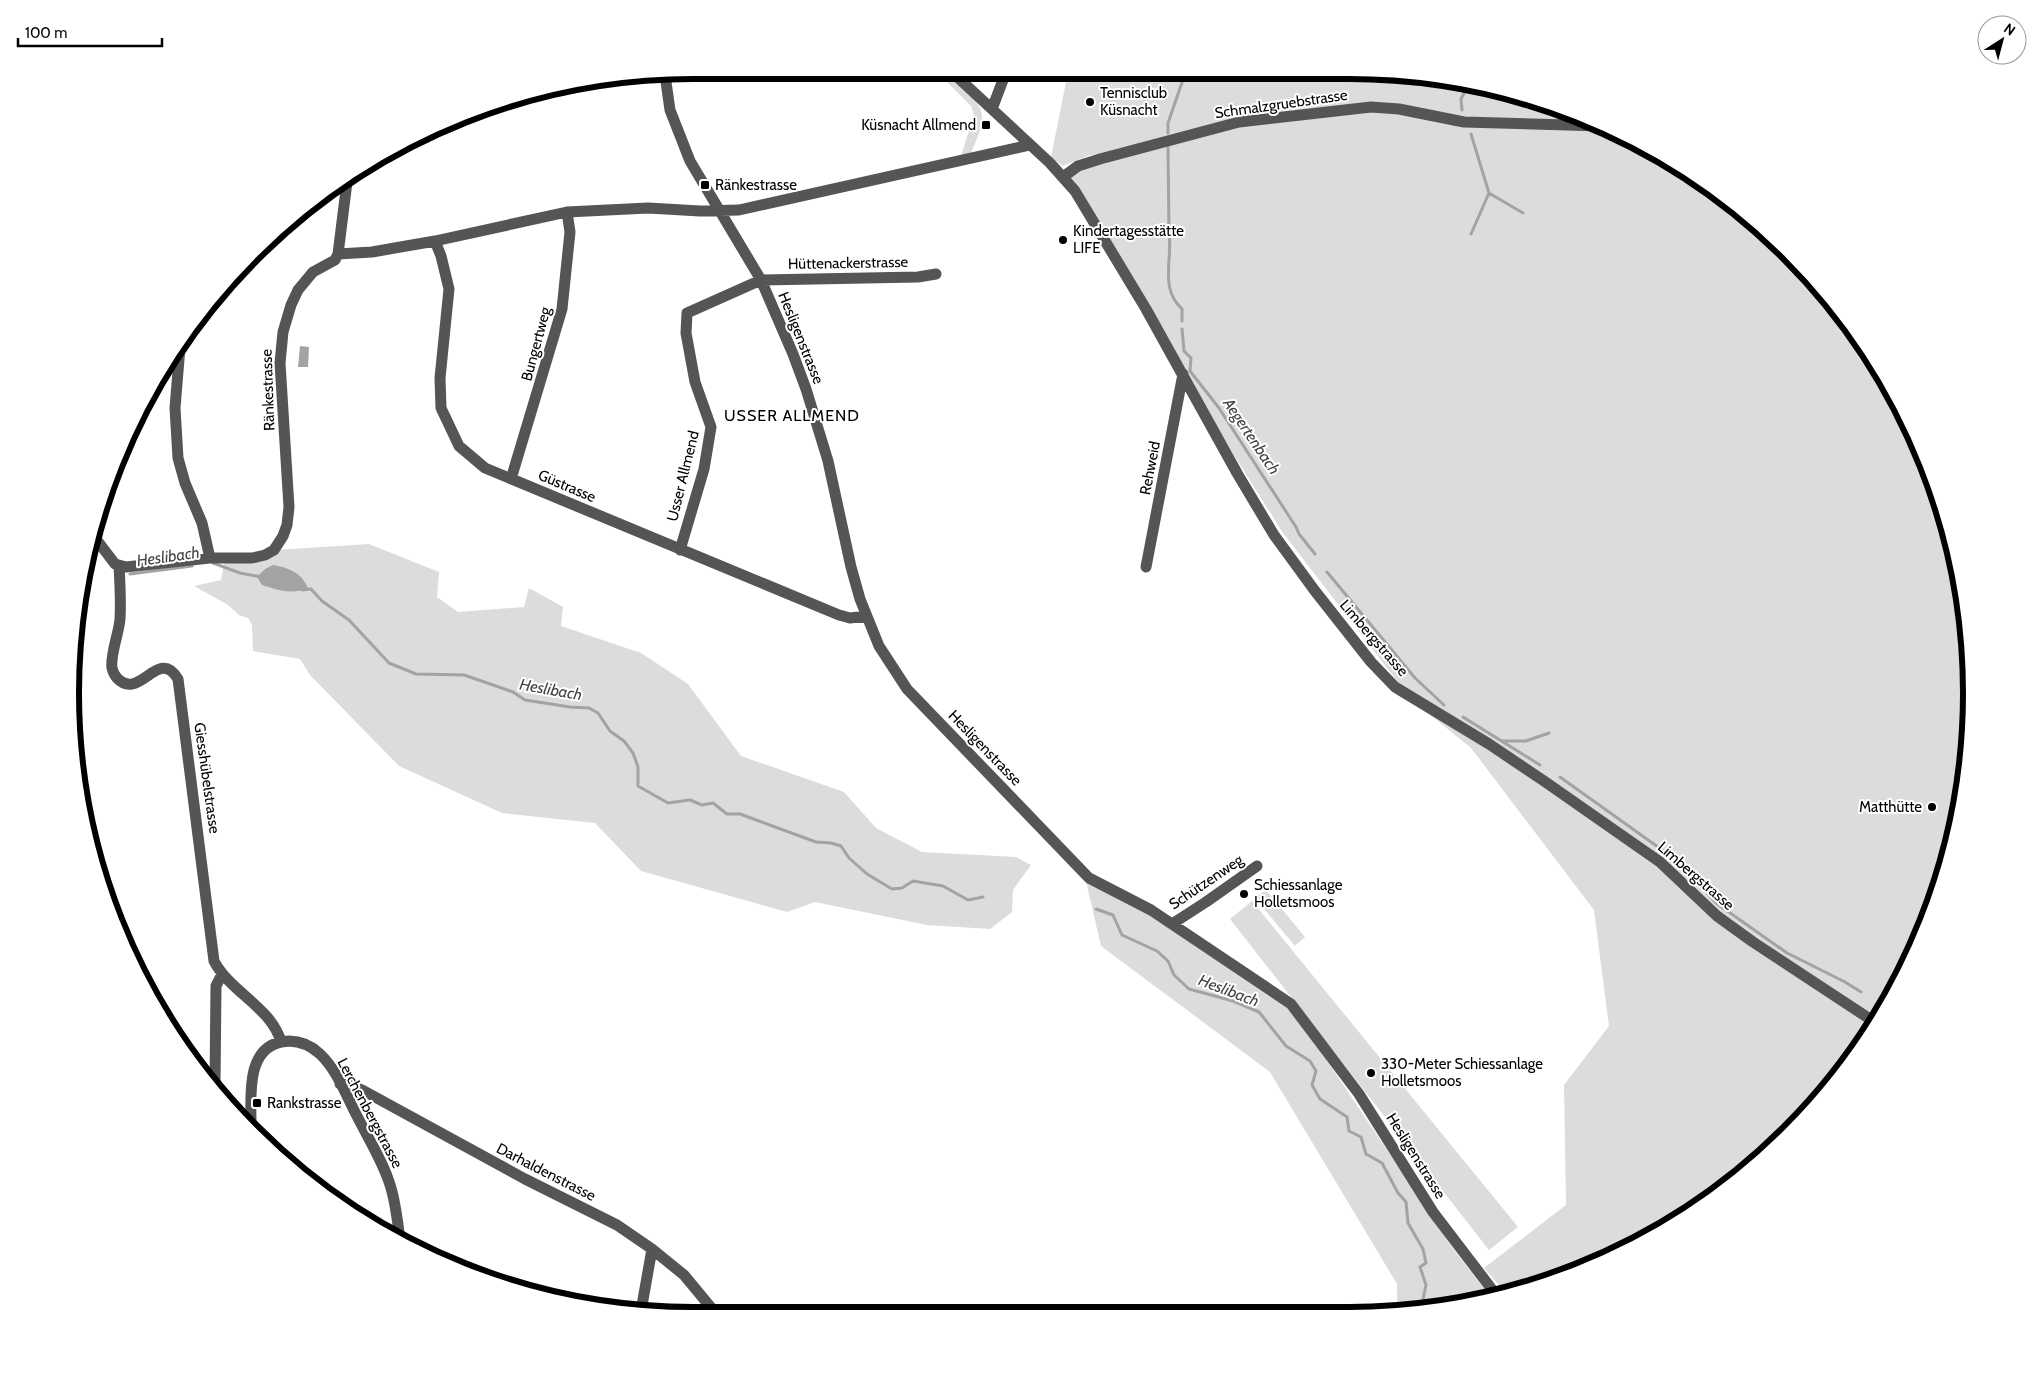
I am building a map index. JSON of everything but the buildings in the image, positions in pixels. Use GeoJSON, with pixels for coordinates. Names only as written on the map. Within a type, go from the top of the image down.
{"type":"FeatureCollection","features":[{"type":"Feature","properties":{"kind":"street","name":"Limbergstrasse"},"geometry":{"type":"LineString","coordinates":[[960,79],[1050,163],[1075,191],[1183,374],[1274,535],[1371,662],[1395,687],[1490,744],[1568,797],[1660,862],[1717,916],[1869,1019]]}},
{"type":"Feature","properties":{"kind":"street"},"geometry":{"type":"LineString","coordinates":[[992,109],[1003,79]]}},
{"type":"Feature","properties":{"kind":"street","name":"Hesligenstrasse"},"geometry":{"type":"LineString","coordinates":[[667,80],[670,110],[690,161],[761,280],[806,389],[828,461],[851,568],[867,616],[879,646],[906,688],[1089,878],[1151,910],[1291,1004],[1360,1094],[1432,1212],[1492,1290]]}},
{"type":"Feature","properties":{"kind":"street","name":"Schmalzgruebstrasse"},"geometry":{"type":"LineString","coordinates":[[1063,178],[1078,166],[1100,159],[1240,122],[1371,107],[1399,109],[1464,122],[1583,125]]}},
{"type":"Feature","properties":{"kind":"street"},"geometry":{"type":"LineString","coordinates":[[346,186],[338,254],[372,252],[435,241],[567,212],[648,208],[739,210],[1030,145]]}},
{"type":"Feature","properties":{"kind":"street","name":"Bungertweg"},"geometry":{"type":"LineString","coordinates":[[512,479],[562,309],[570,232],[567,212]]}},
{"type":"Feature","properties":{"kind":"street","name":"Güstrasse"},"geometry":{"type":"LineString","coordinates":[[435,241],[441,256],[449,289],[440,378],[441,408],[459,446],[485,468],[680,550],[839,615],[850,618],[867,616]]}},
{"type":"Feature","properties":{"kind":"street","name":"Ränkestrasse"},"geometry":{"type":"LineString","coordinates":[[119,566],[126,567],[210,558],[252,558],[265,555],[274,550],[283,536],[287,525],[289,507],[280,372],[283,332],[298,290],[313,272],[334,260],[338,254]]}},
{"type":"Feature","properties":{"kind":"street","name":"Hüttenackerstrasse"},"geometry":{"type":"LineString","coordinates":[[761,280],[918,277],[936,274]]}},
{"type":"Feature","properties":{"kind":"street","name":"Usser Allmend"},"geometry":{"type":"LineString","coordinates":[[680,550],[704,469],[711,427],[695,382],[686,333],[687,314],[761,280]]}},
{"type":"Feature","properties":{"kind":"street"},"geometry":{"type":"LineString","coordinates":[[179,356],[175,408],[178,458],[185,483],[205,530],[210,558]]}},
{"type":"Feature","properties":{"kind":"street","name":"Rehweid"},"geometry":{"type":"LineString","coordinates":[[1146,567],[1183,374]]}},
{"type":"Feature","properties":{"kind":"street"},"geometry":{"type":"LineString","coordinates":[[98,542],[114,564],[119,566]]}},
{"type":"Feature","properties":{"kind":"street","name":"Giesshübelstrasse"},"geometry":{"type":"LineString","coordinates":[[119,566],[120,619],[112,667],[115,676],[129,685],[136,684],[158,669],[168,669],[174,672],[178,680],[214,961],[222,974],[273,1024],[277,1029],[281,1042]]}},
{"type":"Feature","properties":{"kind":"street","name":"Schützenweg"},"geometry":{"type":"LineString","coordinates":[[1172,924],[1257,866]]}},
{"type":"Feature","properties":{"kind":"street"},"geometry":{"type":"LineString","coordinates":[[215,1078],[216,986],[222,974]]}},
{"type":"Feature","properties":{"kind":"street"},"geometry":{"type":"LineString","coordinates":[[251,1119],[252,1079],[256,1062],[268,1048],[281,1042]]}},
{"type":"Feature","properties":{"kind":"street","name":"Lerchenbergstrasse"},"geometry":{"type":"LineString","coordinates":[[281,1042],[300,1042],[314,1049],[327,1062],[388,1178],[394,1200],[399,1232]]}},
{"type":"Feature","properties":{"kind":"street","name":"Darhaldenstrasse"},"geometry":{"type":"LineString","coordinates":[[340,1084],[351,1084],[525,1179],[617,1225],[652,1249],[684,1275],[711,1307]]}},
{"type":"Feature","properties":{"kind":"street"},"geometry":{"type":"LineString","coordinates":[[642,1305],[652,1249]]}},
{"type":"Feature","properties":{"kind":"shaded area"},"geometry":{"type":"Polygon","coordinates":[[[944,79],[953,79],[970,95],[976,101],[982,115],[979,134],[971,153],[961,156],[974,115],[971,106],[944,79]]]}},
{"type":"Feature","properties":{"kind":"shaded area"},"geometry":{"type":"Polygon","coordinates":[[[1067,79],[1389,80],[1429,84],[1508,100],[1546,111],[1621,142],[1690,182],[1723,206],[1754,231],[1811,288],[1860,352],[1881,386],[1900,421],[1931,496],[1951,573],[1958,613],[1962,653],[1962,733],[1958,773],[1942,852],[1931,890],[1900,965],[1860,1034],[1836,1067],[1811,1098],[1754,1155],[1690,1204],[1656,1225],[1621,1244],[1584,1260],[1546,1275],[1508,1286],[1501,1288],[1484,1268],[1566,1205],[1564,1085],[1609,1026],[1594,910],[1471,748],[1411,699],[1283,533],[1063,177],[1105,153],[1090,155],[1063,166],[1051,157],[1067,79]]]}},
{"type":"Feature","properties":{"kind":"shaded area"},"geometry":{"type":"Polygon","coordinates":[[[300,346],[309,347],[308,367],[298,367],[300,346]]]}},
{"type":"Feature","properties":{"kind":"shaded area"},"geometry":{"type":"Polygon","coordinates":[[[369,544],[439,572],[437,597],[458,612],[524,607],[529,588],[563,607],[561,626],[641,653],[688,684],[741,756],[844,792],[876,828],[922,852],[1016,857],[1031,865],[1013,890],[1012,912],[990,929],[927,925],[815,902],[787,912],[641,871],[595,823],[502,813],[399,766],[310,675],[300,659],[253,651],[252,625],[248,618],[239,615],[228,605],[194,586],[221,580],[225,558],[274,550],[369,544]]]}},
{"type":"Feature","properties":{"kind":"shaded area"},"geometry":{"type":"Polygon","coordinates":[[[273,565],[298,574],[308,588],[291,591],[262,585],[257,577],[265,569],[273,565]]]}},
{"type":"Feature","properties":{"kind":"shaded area"},"geometry":{"type":"Polygon","coordinates":[[[1086,881],[1153,916],[1293,1010],[1454,1250],[1486,1291],[1429,1302],[1397,1305],[1397,1284],[1270,1072],[1101,946],[1086,881]]]}},
{"type":"Feature","properties":{"kind":"shaded area"},"geometry":{"type":"Polygon","coordinates":[[[1266,890],[1305,937],[1295,946],[1255,898],[1266,890]]]}},
{"type":"Feature","properties":{"kind":"shaded area","name":"330-Meter Schiessanlage Holletsmoos"},"geometry":{"type":"Polygon","coordinates":[[[1252,901],[1518,1227],[1489,1250],[1230,919],[1252,901]]]}},
{"type":"Feature","properties":{"kind":"waterway","name":"Aegertenbach"},"geometry":{"type":"LineString","coordinates":[[1168,133],[1168,123],[1183,79]]}},
{"type":"Feature","properties":{"kind":"waterway"},"geometry":{"type":"LineString","coordinates":[[1462,110],[1461,99],[1466,90]]}},
{"type":"Feature","properties":{"kind":"waterway"},"geometry":{"type":"LineString","coordinates":[[1471,134],[1489,193],[1471,234]]}},
{"type":"Feature","properties":{"kind":"waterway","name":"Aegertenbach"},"geometry":{"type":"LineString","coordinates":[[1168,147],[1170,243],[1168,273],[1171,292],[1175,301],[1182,309],[1182,321]]}},
{"type":"Feature","properties":{"kind":"waterway"},"geometry":{"type":"LineString","coordinates":[[1489,193],[1523,213]]}},
{"type":"Feature","properties":{"kind":"waterway","name":"Aegertenbach"},"geometry":{"type":"LineString","coordinates":[[1182,329],[1184,351],[1191,358],[1190,371],[1219,408],[1299,534],[1315,554]]}},
{"type":"Feature","properties":{"kind":"waterway","name":"Heslibach"},"geometry":{"type":"LineString","coordinates":[[213,563],[240,573],[262,577]]}},
{"type":"Feature","properties":{"kind":"waterway","name":"Heslibach"},"geometry":{"type":"LineString","coordinates":[[130,574],[192,566]]}},
{"type":"Feature","properties":{"kind":"waterway","name":"Aegertenbach"},"geometry":{"type":"LineString","coordinates":[[1327,572],[1415,678],[1444,705]]}},
{"type":"Feature","properties":{"kind":"waterway","name":"Heslibach"},"geometry":{"type":"LineString","coordinates":[[298,588],[302,590],[311,589],[322,601],[349,620],[389,663],[416,674],[464,675],[513,692],[525,700],[589,708],[598,713],[610,731],[624,741],[633,753],[638,767],[638,786],[668,803],[690,800],[702,805],[713,803],[727,814],[740,814],[816,842],[841,846],[849,858],[867,874],[892,889],[902,888],[913,881],[943,886],[968,900],[983,897]]}},
{"type":"Feature","properties":{"kind":"waterway"},"geometry":{"type":"LineString","coordinates":[[1463,717],[1540,765]]}},
{"type":"Feature","properties":{"kind":"waterway"},"geometry":{"type":"LineString","coordinates":[[1502,741],[1526,741],[1549,733]]}},
{"type":"Feature","properties":{"kind":"waterway"},"geometry":{"type":"LineString","coordinates":[[1560,777],[1679,862],[1716,903],[1787,953],[1861,992]]}},
{"type":"Feature","properties":{"kind":"waterway","name":"Heslibach"},"geometry":{"type":"LineString","coordinates":[[1096,909],[1113,915],[1122,935],[1157,951],[1168,961],[1174,975],[1189,989],[1233,1001],[1259,1012],[1286,1046],[1310,1061],[1316,1071],[1312,1085],[1320,1099],[1347,1117],[1349,1131],[1361,1137],[1366,1154],[1382,1163],[1398,1193],[1406,1202],[1408,1223],[1423,1249],[1426,1263],[1420,1267],[1426,1285],[1422,1303]]}},
{"type":"Feature","properties":{"kind":"place","name":"Tennisclub Küsnacht"},"geometry":{"type":"Point","coordinates":[1090,102]}},
{"type":"Feature","properties":{"kind":"place","name":"Küsnacht Allmend"},"geometry":{"type":"Point","coordinates":[986,125]}},
{"type":"Feature","properties":{"kind":"place","name":"Ränkestrasse"},"geometry":{"type":"Point","coordinates":[705,185]}},
{"type":"Feature","properties":{"kind":"place","name":"Kindertagesstätte LIFE"},"geometry":{"type":"Point","coordinates":[1063,240]}},
{"type":"Feature","properties":{"kind":"place","name":"Matthütte"},"geometry":{"type":"Point","coordinates":[1932,807]}},
{"type":"Feature","properties":{"kind":"place","name":"Schiessanlage Holletsmoos"},"geometry":{"type":"Point","coordinates":[1244,894]}},
{"type":"Feature","properties":{"kind":"place","name":"330-Meter Schiessanlage Holletsmoos"},"geometry":{"type":"Point","coordinates":[1371,1073]}},
{"type":"Feature","properties":{"kind":"place","name":"Rankstrasse"},"geometry":{"type":"Point","coordinates":[257,1103]}},
{"type":"Feature","properties":{"kind":"district","name":"USSER ALLMEND"},"geometry":{"type":"Point","coordinates":[792,415]}}]}
